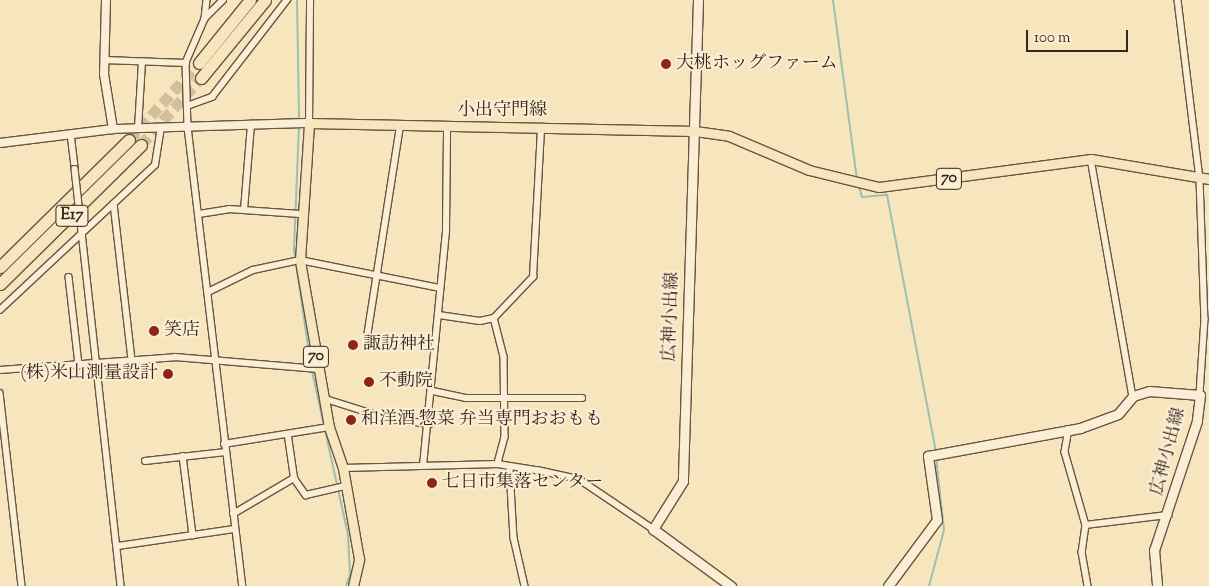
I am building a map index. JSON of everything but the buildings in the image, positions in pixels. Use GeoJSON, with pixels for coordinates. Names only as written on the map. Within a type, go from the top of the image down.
{"type":"FeatureCollection","features":[{"type":"Feature","properties":{"kind":"highway"},"geometry":{"type":"LineString","coordinates":[[199,63],[250,0]]}},
{"type":"Feature","properties":{"kind":"highway"},"geometry":{"type":"LineString","coordinates":[[201,78],[265,0]]}},
{"type":"Feature","properties":{"kind":"highway","name":"E17"},"geometry":{"type":"LineString","coordinates":[[0,267],[129,140]]}},
{"type":"Feature","properties":{"kind":"highway","name":"E17"},"geometry":{"type":"LineString","coordinates":[[0,284],[141,145]]}},
{"type":"Feature","properties":{"kind":"main road","name":"広神小出線"},"geometry":{"type":"LineString","coordinates":[[653,529],[682,481],[698,0]]}},
{"type":"Feature","properties":{"kind":"main road","name":"小出守門線"},"geometry":{"type":"LineString","coordinates":[[309,123],[400,127],[542,127],[695,131]]}},
{"type":"Feature","properties":{"kind":"main road","name":"70"},"geometry":{"type":"LineString","coordinates":[[309,123],[300,214],[300,260],[318,369],[326,399],[329,427],[344,468],[344,486],[359,559],[353,586]]}},
{"type":"Feature","properties":{"kind":"main road","name":"70"},"geometry":{"type":"LineString","coordinates":[[695,131],[728,136],[809,170],[879,187],[1091,159],[1205,179]]}},
{"type":"Feature","properties":{"kind":"main road","name":"広神小出線"},"geometry":{"type":"LineString","coordinates":[[1133,396],[1149,391],[1200,395],[1197,421],[1169,514],[1154,550],[1157,586]]}},
{"type":"Feature","properties":{"kind":"main road"},"geometry":{"type":"LineString","coordinates":[[888,586],[937,520],[928,456],[1069,429],[1118,414],[1133,396]]}},
{"type":"Feature","properties":{"kind":"main road"},"geometry":{"type":"LineString","coordinates":[[653,529],[731,586]]}},
{"type":"Feature","properties":{"kind":"street"},"geometry":{"type":"LineString","coordinates":[[106,0],[104,60],[113,129]]}},
{"type":"Feature","properties":{"kind":"street"},"geometry":{"type":"LineString","coordinates":[[207,0],[205,19],[186,63],[188,127],[234,529],[243,586]]}},
{"type":"Feature","properties":{"kind":"street"},"geometry":{"type":"LineString","coordinates":[[205,19],[223,0]]}},
{"type":"Feature","properties":{"kind":"street"},"geometry":{"type":"LineString","coordinates":[[187,106],[212,97],[287,0]]}},
{"type":"Feature","properties":{"kind":"street"},"geometry":{"type":"LineString","coordinates":[[0,143],[113,129],[309,123],[310,0]]}},
{"type":"Feature","properties":{"kind":"street"},"geometry":{"type":"LineString","coordinates":[[1178,0],[1205,179],[1205,319],[1200,395]]}},
{"type":"Feature","properties":{"kind":"street"},"geometry":{"type":"LineString","coordinates":[[104,60],[186,63]]}},
{"type":"Feature","properties":{"kind":"street"},"geometry":{"type":"LineString","coordinates":[[138,129],[142,62]]}},
{"type":"Feature","properties":{"kind":"street"},"geometry":{"type":"LineString","coordinates":[[244,210],[251,124]]}},
{"type":"Feature","properties":{"kind":"street"},"geometry":{"type":"LineString","coordinates":[[367,337],[400,127]]}},
{"type":"Feature","properties":{"kind":"street"},"geometry":{"type":"LineString","coordinates":[[423,466],[433,391],[440,288],[447,127]]}},
{"type":"Feature","properties":{"kind":"street"},"geometry":{"type":"LineString","coordinates":[[438,315],[480,321],[494,318],[533,277],[542,127]]}},
{"type":"Feature","properties":{"kind":"street"},"geometry":{"type":"LineString","coordinates":[[0,310],[155,165],[161,129]]}},
{"type":"Feature","properties":{"kind":"street"},"geometry":{"type":"LineString","coordinates":[[71,134],[122,586]]}},
{"type":"Feature","properties":{"kind":"street"},"geometry":{"type":"LineString","coordinates":[[1091,159],[1133,396]]}},
{"type":"Feature","properties":{"kind":"street"},"geometry":{"type":"LineString","coordinates":[[114,204],[132,360]]}},
{"type":"Feature","properties":{"kind":"street"},"geometry":{"type":"LineString","coordinates":[[199,214],[215,209],[300,214]]}},
{"type":"Feature","properties":{"kind":"street"},"geometry":{"type":"LineString","coordinates":[[208,292],[253,270],[300,260],[440,288]]}},
{"type":"Feature","properties":{"kind":"street"},"geometry":{"type":"LineString","coordinates":[[70,277],[79,365]]}},
{"type":"Feature","properties":{"kind":"street"},"geometry":{"type":"LineString","coordinates":[[494,318],[504,357],[505,437],[498,464]]}},
{"type":"Feature","properties":{"kind":"street"},"geometry":{"type":"LineString","coordinates":[[0,370],[175,357],[214,362],[318,369]]}},
{"type":"Feature","properties":{"kind":"street"},"geometry":{"type":"LineString","coordinates":[[433,391],[504,400],[582,398]]}},
{"type":"Feature","properties":{"kind":"street"},"geometry":{"type":"LineString","coordinates":[[0,393],[22,586]]}},
{"type":"Feature","properties":{"kind":"street"},"geometry":{"type":"LineString","coordinates":[[326,399],[386,418],[430,424]]}},
{"type":"Feature","properties":{"kind":"street"},"geometry":{"type":"LineString","coordinates":[[224,444],[288,437],[329,427]]}},
{"type":"Feature","properties":{"kind":"street"},"geometry":{"type":"LineString","coordinates":[[1069,429],[1065,452],[1086,525],[1082,552],[1088,586]]}},
{"type":"Feature","properties":{"kind":"street"},"geometry":{"type":"LineString","coordinates":[[288,437],[294,478],[306,494],[344,486]]}},
{"type":"Feature","properties":{"kind":"street"},"geometry":{"type":"LineString","coordinates":[[145,461],[225,452]]}},
{"type":"Feature","properties":{"kind":"street"},"geometry":{"type":"LineString","coordinates":[[183,456],[193,535]]}},
{"type":"Feature","properties":{"kind":"street"},"geometry":{"type":"LineString","coordinates":[[344,468],[498,464],[510,469],[580,479],[653,529]]}},
{"type":"Feature","properties":{"kind":"street"},"geometry":{"type":"LineString","coordinates":[[510,469],[514,538],[525,586]]}},
{"type":"Feature","properties":{"kind":"street"},"geometry":{"type":"LineString","coordinates":[[233,514],[294,478]]}},
{"type":"Feature","properties":{"kind":"street"},"geometry":{"type":"LineString","coordinates":[[1086,525],[1169,514]]}},
{"type":"Feature","properties":{"kind":"street"},"geometry":{"type":"LineString","coordinates":[[118,546],[234,529]]}},
{"type":"Feature","properties":{"kind":"waterway"},"geometry":{"type":"LineString","coordinates":[[297,0],[299,120]]}},
{"type":"Feature","properties":{"kind":"waterway"},"geometry":{"type":"LineString","coordinates":[[833,0],[857,179]]}},
{"type":"Feature","properties":{"kind":"waterway"},"geometry":{"type":"LineString","coordinates":[[299,125],[294,250],[311,366]]}},
{"type":"Feature","properties":{"kind":"waterway"},"geometry":{"type":"LineString","coordinates":[[859,186],[862,197],[887,195],[936,451]]}},
{"type":"Feature","properties":{"kind":"waterway"},"geometry":{"type":"LineString","coordinates":[[312,371],[348,535],[350,574],[346,586]]}},
{"type":"Feature","properties":{"kind":"waterway"},"geometry":{"type":"LineString","coordinates":[[929,586],[944,530],[936,458]]}},
{"type":"Feature","properties":{"kind":"tunnel"},"geometry":{"type":"LineString","coordinates":[[129,140],[199,63]]}},
{"type":"Feature","properties":{"kind":"tunnel"},"geometry":{"type":"LineString","coordinates":[[141,145],[201,78]]}},
{"type":"Feature","properties":{"kind":"place","name":"大桃ホッグファーム"},"geometry":{"type":"Point","coordinates":[666,64]}},
{"type":"Feature","properties":{"kind":"place","name":"笑店"},"geometry":{"type":"Point","coordinates":[154,331]}},
{"type":"Feature","properties":{"kind":"place","name":"諏訪神社"},"geometry":{"type":"Point","coordinates":[353,345]}},
{"type":"Feature","properties":{"kind":"place","name":"(株)米山測量設計"},"geometry":{"type":"Point","coordinates":[168,374]}},
{"type":"Feature","properties":{"kind":"place","name":"不動院"},"geometry":{"type":"Point","coordinates":[369,382]}},
{"type":"Feature","properties":{"kind":"place","name":"和洋酒 惣菜 弁当専門おおもも"},"geometry":{"type":"Point","coordinates":[351,420]}},
{"type":"Feature","properties":{"kind":"place","name":"七日市集落センター"},"geometry":{"type":"Point","coordinates":[432,483]}}]}
